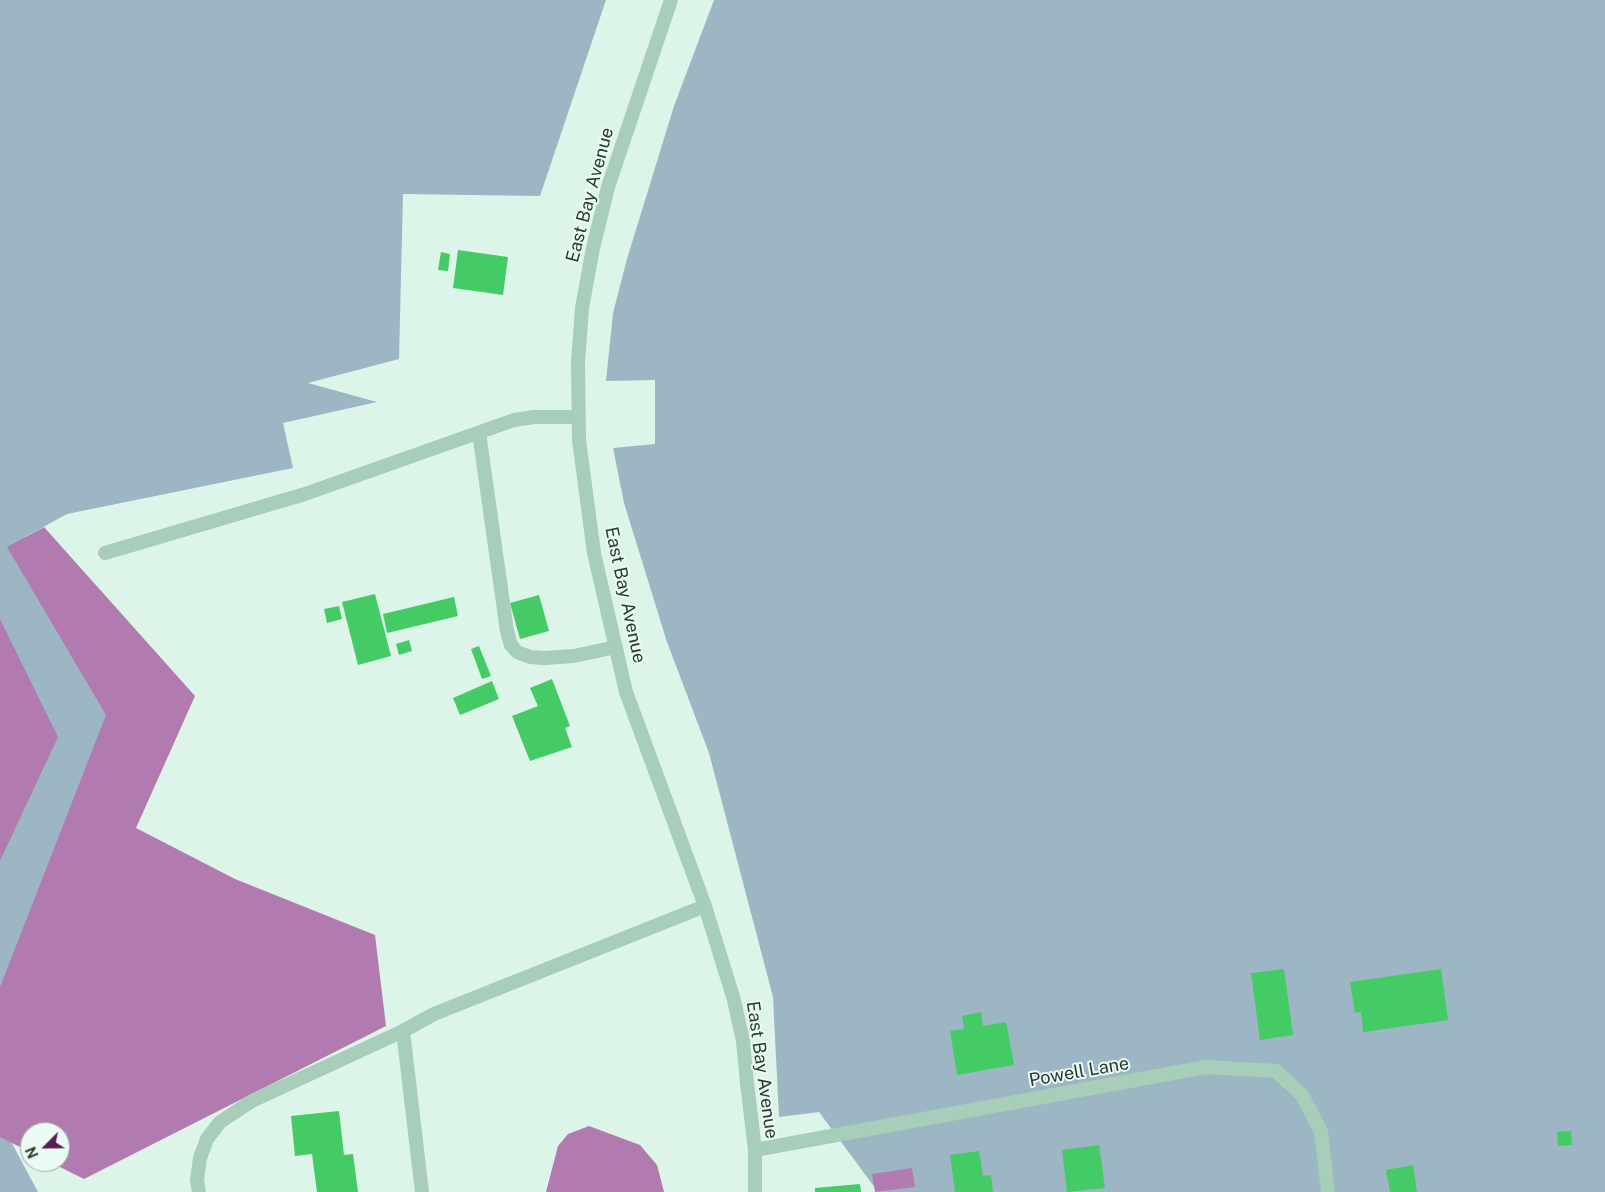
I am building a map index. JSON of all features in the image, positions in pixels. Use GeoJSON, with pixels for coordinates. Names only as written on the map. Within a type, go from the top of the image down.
{"type":"FeatureCollection","features":[{"type":"Feature","properties":{"kind":"street","name":"East Bay Avenue"},"geometry":{"type":"LineString","coordinates":[[671,0],[608,187],[593,248],[582,308],[578,363],[579,440],[594,554],[626,692],[705,906],[734,1000],[741,1033],[755,1150],[756,1192]]}},
{"type":"Feature","properties":{"kind":"street"},"geometry":{"type":"LineString","coordinates":[[105,553],[305,494],[514,420],[534,417],[578,417]]}},
{"type":"Feature","properties":{"kind":"street"},"geometry":{"type":"LineString","coordinates":[[479,433],[507,631],[512,645],[517,652],[530,657],[544,658],[574,656],[616,647]]}},
{"type":"Feature","properties":{"kind":"street"},"geometry":{"type":"LineString","coordinates":[[199,1192],[197,1180],[200,1158],[207,1139],[220,1122],[252,1101],[403,1032],[434,1014],[705,906]]}},
{"type":"Feature","properties":{"kind":"street"},"geometry":{"type":"LineString","coordinates":[[403,1032],[422,1192]]}},
{"type":"Feature","properties":{"kind":"street","name":"Powell Lane"},"geometry":{"type":"LineString","coordinates":[[755,1150],[1206,1067],[1276,1071],[1302,1095],[1321,1131],[1328,1192]]}},
{"type":"Feature","properties":{"kind":"shaded area"},"geometry":{"type":"Polygon","coordinates":[[[0,0],[606,0],[540,196],[403,194],[399,359],[308,383],[377,402],[283,423],[293,468],[67,514],[25,537],[118,740],[0,1006],[0,0]]]}},
{"type":"Feature","properties":{"kind":"shaded area"},"geometry":{"type":"Polygon","coordinates":[[[714,0],[1605,0],[1605,1192],[878,1192],[819,1112],[779,1117],[773,997],[709,753],[667,642],[624,503],[613,448],[655,444],[655,380],[606,381],[613,313],[627,259],[674,106],[714,0]]]}},
{"type":"Feature","properties":{"kind":"shaded area"},"geometry":{"type":"Polygon","coordinates":[[[44,527],[195,696],[136,828],[235,879],[375,935],[386,1026],[84,1179],[70,1172],[70,1122],[20,1122],[20,1147],[0,1137],[0,987],[106,715],[7,547],[44,527]]]}},
{"type":"Feature","properties":{"kind":"shaded area"},"geometry":{"type":"Polygon","coordinates":[[[0,619],[58,737],[0,861],[0,619]]]}},
{"type":"Feature","properties":{"kind":"shaded area"},"geometry":{"type":"Polygon","coordinates":[[[0,1121],[20,1158],[20,1172],[27,1172],[38,1192],[0,1192],[0,1121]]]}},
{"type":"Feature","properties":{"kind":"shaded area"},"geometry":{"type":"Polygon","coordinates":[[[589,1126],[640,1145],[657,1165],[664,1192],[546,1192],[558,1146],[568,1134],[589,1126]]]}},
{"type":"Feature","properties":{"kind":"shaded area"},"geometry":{"type":"Polygon","coordinates":[[[912,1168],[915,1187],[875,1192],[872,1174],[912,1168]]]}},
{"type":"Feature","properties":{"kind":"building"},"geometry":{"type":"Polygon","coordinates":[[[458,250],[508,257],[503,295],[453,288],[458,250]]]}},
{"type":"Feature","properties":{"kind":"building"},"geometry":{"type":"Polygon","coordinates":[[[441,252],[450,254],[448,271],[438,270],[441,252]]]}},
{"type":"Feature","properties":{"kind":"building"},"geometry":{"type":"Polygon","coordinates":[[[375,594],[391,656],[358,665],[342,602],[375,594]]]}},
{"type":"Feature","properties":{"kind":"building"},"geometry":{"type":"Polygon","coordinates":[[[539,595],[549,631],[520,639],[510,603],[539,595]]]}},
{"type":"Feature","properties":{"kind":"building"},"geometry":{"type":"Polygon","coordinates":[[[454,597],[458,616],[387,633],[383,614],[454,597]]]}},
{"type":"Feature","properties":{"kind":"building"},"geometry":{"type":"Polygon","coordinates":[[[339,606],[342,619],[327,623],[324,609],[339,606]]]}},
{"type":"Feature","properties":{"kind":"building"},"geometry":{"type":"Polygon","coordinates":[[[409,640],[412,651],[399,655],[396,644],[409,640]]]}},
{"type":"Feature","properties":{"kind":"building"},"geometry":{"type":"Polygon","coordinates":[[[479,646],[491,676],[482,679],[471,649],[479,646]]]}},
{"type":"Feature","properties":{"kind":"building"},"geometry":{"type":"Polygon","coordinates":[[[552,679],[570,726],[565,728],[572,747],[530,761],[512,716],[538,706],[530,688],[552,679]]]}},
{"type":"Feature","properties":{"kind":"building"},"geometry":{"type":"Polygon","coordinates":[[[492,681],[499,699],[460,715],[453,698],[492,681]]]}},
{"type":"Feature","properties":{"kind":"building"},"geometry":{"type":"Polygon","coordinates":[[[1284,969],[1293,1035],[1260,1040],[1251,973],[1284,969]]]}},
{"type":"Feature","properties":{"kind":"building"},"geometry":{"type":"Polygon","coordinates":[[[1441,969],[1448,1020],[1363,1032],[1361,1012],[1355,1013],[1350,982],[1441,969]]]}},
{"type":"Feature","properties":{"kind":"building"},"geometry":{"type":"Polygon","coordinates":[[[981,1012],[983,1026],[1006,1022],[1014,1065],[957,1075],[950,1031],[964,1029],[962,1016],[981,1012]]]}},
{"type":"Feature","properties":{"kind":"building"},"geometry":{"type":"Polygon","coordinates":[[[339,1111],[344,1155],[353,1154],[358,1192],[317,1192],[312,1154],[295,1156],[291,1116],[339,1111]]]}},
{"type":"Feature","properties":{"kind":"building"},"geometry":{"type":"Polygon","coordinates":[[[1571,1131],[1572,1145],[1558,1146],[1557,1132],[1571,1131]]]}},
{"type":"Feature","properties":{"kind":"building"},"geometry":{"type":"Polygon","coordinates":[[[1099,1145],[1105,1188],[1067,1192],[1062,1150],[1099,1145]]]}},
{"type":"Feature","properties":{"kind":"building"},"geometry":{"type":"Polygon","coordinates":[[[979,1151],[983,1176],[991,1175],[993,1192],[955,1192],[950,1155],[979,1151]]]}},
{"type":"Feature","properties":{"kind":"building"},"geometry":{"type":"Polygon","coordinates":[[[1413,1165],[1417,1192],[1390,1192],[1386,1170],[1413,1165]]]}},
{"type":"Feature","properties":{"kind":"building"},"geometry":{"type":"Polygon","coordinates":[[[860,1184],[861,1192],[815,1192],[815,1188],[860,1184]]]}}]}
